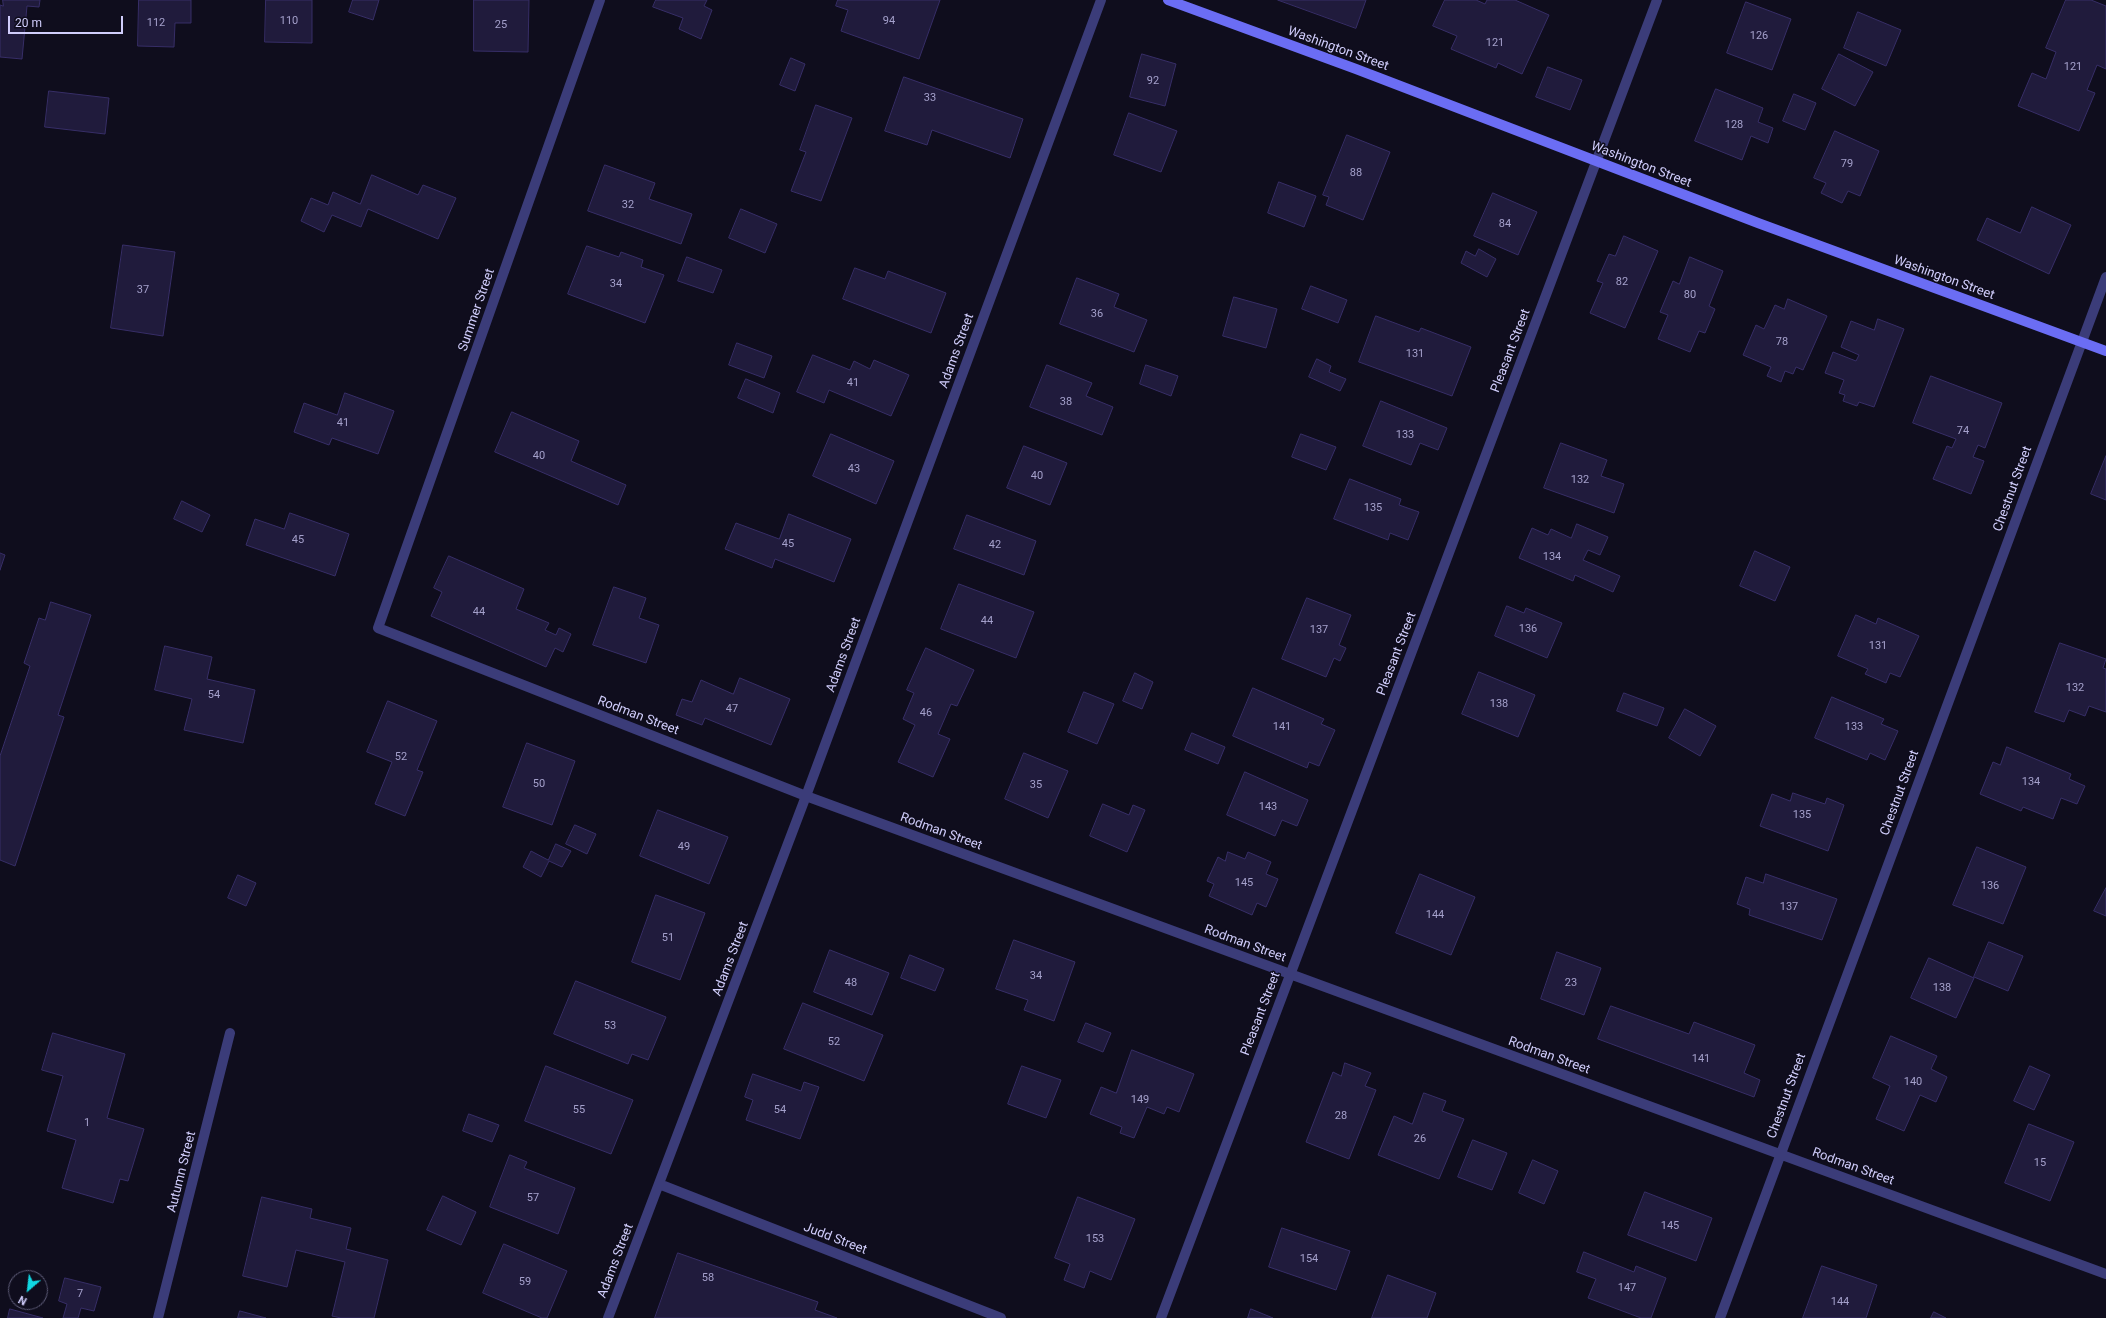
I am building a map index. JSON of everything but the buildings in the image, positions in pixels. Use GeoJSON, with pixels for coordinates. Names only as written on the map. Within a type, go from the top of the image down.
{"type":"FeatureCollection","features":[{"type":"Feature","properties":{"kind":"main road","name":"Washington Street"},"geometry":{"type":"LineString","coordinates":[[1168,0],[1356,69],[1596,163],[2106,351]]}},
{"type":"Feature","properties":{"kind":"street","name":"Summer Street"},"geometry":{"type":"LineString","coordinates":[[378,628],[600,0]]}},
{"type":"Feature","properties":{"kind":"street","name":"Adams Street"},"geometry":{"type":"LineString","coordinates":[[608,1318],[806,796],[1101,0]]}},
{"type":"Feature","properties":{"kind":"street","name":"Pleasant Street"},"geometry":{"type":"LineString","coordinates":[[1161,1318],[1657,0]]}},
{"type":"Feature","properties":{"kind":"street","name":"Chestnut Street"},"geometry":{"type":"LineString","coordinates":[[1720,1318],[2106,277]]}},
{"type":"Feature","properties":{"kind":"street","name":"Rodman Street"},"geometry":{"type":"LineString","coordinates":[[378,628],[806,796],[2106,1274]]}},
{"type":"Feature","properties":{"kind":"street","name":"Autumn Street"},"geometry":{"type":"LineString","coordinates":[[158,1318],[230,1033]]}},
{"type":"Feature","properties":{"kind":"street","name":"Judd Street"},"geometry":{"type":"LineString","coordinates":[[659,1184],[1001,1318]]}}]}
